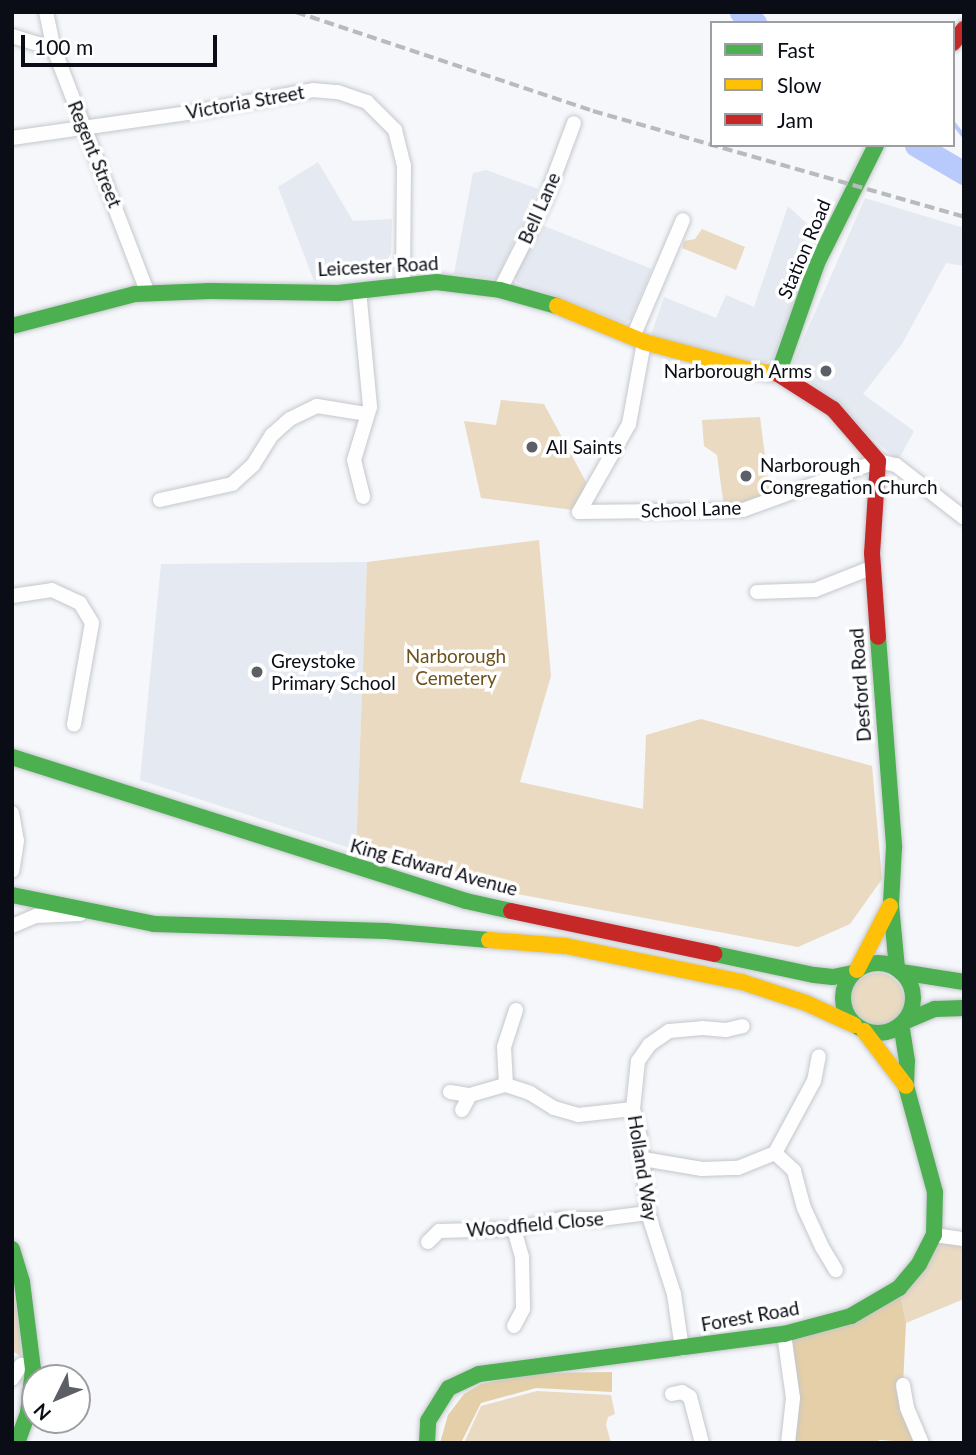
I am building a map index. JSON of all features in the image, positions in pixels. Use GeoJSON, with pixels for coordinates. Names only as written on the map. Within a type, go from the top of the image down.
{"type":"FeatureCollection","features":[{"type":"Feature","properties":{"kind":"street","name":"Regent Street"},"geometry":{"type":"LineString","coordinates":[[46,12],[54,49],[148,294]]}},
{"type":"Feature","properties":{"kind":"street"},"geometry":{"type":"LineString","coordinates":[[12,36],[54,49]]}},
{"type":"Feature","properties":{"kind":"street","name":"Victoria Street"},"geometry":{"type":"LineString","coordinates":[[12,138],[201,111],[313,90],[338,92],[367,102],[395,130],[404,165],[403,284]]}},
{"type":"Feature","properties":{"kind":"street","name":"Bell Lane"},"geometry":{"type":"LineString","coordinates":[[500,290],[545,201],[573,123]]}},
{"type":"Feature","properties":{"kind":"street","name":"Station Road"},"geometry":{"type":"LineString","coordinates":[[778,373],[817,263],[875,147]]}},
{"type":"Feature","properties":{"kind":"street"},"geometry":{"type":"LineString","coordinates":[[638,340],[683,220]]}},
{"type":"Feature","properties":{"kind":"street","name":"Leicester Road"},"geometry":{"type":"LineString","coordinates":[[12,326],[135,295],[210,290],[338,293],[436,282],[500,290],[572,310],[638,340],[753,372],[778,373]]}},
{"type":"Feature","properties":{"kind":"street"},"geometry":{"type":"LineString","coordinates":[[359,290],[369,385],[368,414],[354,460],[363,497]]}},
{"type":"Feature","properties":{"kind":"street","name":"School Lane"},"geometry":{"type":"LineString","coordinates":[[638,340],[629,424],[579,512],[743,510],[878,461]]}},
{"type":"Feature","properties":{"kind":"street"},"geometry":{"type":"LineString","coordinates":[[778,373],[833,409],[878,461],[896,465],[964,518]]}},
{"type":"Feature","properties":{"kind":"street"},"geometry":{"type":"LineString","coordinates":[[160,500],[232,484],[253,465],[281,427],[290,419],[317,406],[368,414]]}},
{"type":"Feature","properties":{"kind":"street","name":"Desford Road"},"geometry":{"type":"LineString","coordinates":[[878,461],[873,567],[894,847],[891,905],[899,971]]}},
{"type":"Feature","properties":{"kind":"street"},"geometry":{"type":"LineString","coordinates":[[757,592],[815,590],[873,567]]}},
{"type":"Feature","properties":{"kind":"street"},"geometry":{"type":"LineString","coordinates":[[12,596],[52,590],[80,603],[92,623],[74,724]]}},
{"type":"Feature","properties":{"kind":"street","name":"King Edward Avenue"},"geometry":{"type":"LineString","coordinates":[[12,757],[466,901],[814,975],[833,977],[877,963],[899,971],[964,982]]}},
{"type":"Feature","properties":{"kind":"street"},"geometry":{"type":"LineString","coordinates":[[12,813],[17,841],[12,871]]}},
{"type":"Feature","properties":{"kind":"street"},"geometry":{"type":"LineString","coordinates":[[12,895],[154,924],[386,931],[566,946],[742,982],[806,1003],[859,1028],[883,1034],[935,1009],[964,1008]]}},
{"type":"Feature","properties":{"kind":"street","name":"Desford Road"},"geometry":{"type":"LineString","coordinates":[[855,971],[891,905]]}},
{"type":"Feature","properties":{"kind":"street"},"geometry":{"type":"LineString","coordinates":[[12,926],[36,916],[98,913]]}},
{"type":"Feature","properties":{"kind":"street"},"geometry":{"type":"LineString","coordinates":[[855,971],[846,982],[843,1005],[859,1028]]}},
{"type":"Feature","properties":{"kind":"street"},"geometry":{"type":"LineString","coordinates":[[899,971],[912,991],[910,1013],[902,1024]]}},
{"type":"Feature","properties":{"kind":"street"},"geometry":{"type":"LineString","coordinates":[[506,1085],[503,1047],[516,1010]]}},
{"type":"Feature","properties":{"kind":"street","name":"Forest Road"},"geometry":{"type":"LineString","coordinates":[[427,1443],[428,1421],[449,1388],[479,1374],[784,1334],[850,1316],[899,1288],[919,1264],[934,1235],[935,1192],[906,1086],[907,1061],[902,1024]]}},
{"type":"Feature","properties":{"kind":"street","name":"Holland Way"},"geometry":{"type":"LineString","coordinates":[[682,1349],[674,1294],[648,1213],[643,1159],[633,1109],[638,1061],[649,1045],[669,1031],[702,1028],[726,1030],[743,1026]]}},
{"type":"Feature","properties":{"kind":"street","name":"Forest Road"},"geometry":{"type":"LineString","coordinates":[[859,1028],[906,1086]]}},
{"type":"Feature","properties":{"kind":"street"},"geometry":{"type":"LineString","coordinates":[[643,1159],[702,1169],[738,1168],[775,1153],[814,1081],[819,1056]]}},
{"type":"Feature","properties":{"kind":"street"},"geometry":{"type":"LineString","coordinates":[[450,1092],[470,1095],[506,1085],[530,1093],[554,1108],[578,1115],[633,1109]]}},
{"type":"Feature","properties":{"kind":"street"},"geometry":{"type":"LineString","coordinates":[[462,1110],[470,1095]]}},
{"type":"Feature","properties":{"kind":"street"},"geometry":{"type":"LineString","coordinates":[[775,1153],[794,1171],[809,1219],[836,1270]]}},
{"type":"Feature","properties":{"kind":"street","name":"Woodfield Close"},"geometry":{"type":"LineString","coordinates":[[428,1242],[437,1225],[514,1229],[561,1219],[601,1219],[648,1213]]}},
{"type":"Feature","properties":{"kind":"street"},"geometry":{"type":"LineString","coordinates":[[514,1229],[522,1257],[523,1309],[514,1326]]}},
{"type":"Feature","properties":{"kind":"street"},"geometry":{"type":"LineString","coordinates":[[934,1235],[964,1239]]}},
{"type":"Feature","properties":{"kind":"street"},"geometry":{"type":"LineString","coordinates":[[12,1249],[22,1282],[33,1370],[28,1412],[17,1443]]}},
{"type":"Feature","properties":{"kind":"street"},"geometry":{"type":"LineString","coordinates":[[784,1334],[793,1398],[788,1443]]}},
{"type":"Feature","properties":{"kind":"street"},"geometry":{"type":"LineString","coordinates":[[12,1379],[21,1365]]}},
{"type":"Feature","properties":{"kind":"street"},"geometry":{"type":"LineString","coordinates":[[903,1385],[907,1408],[922,1443]]}},
{"type":"Feature","properties":{"kind":"street"},"geometry":{"type":"LineString","coordinates":[[672,1394],[682,1392],[690,1397],[702,1443]]}},
{"type":"Feature","properties":{"kind":"shaded area"},"geometry":{"type":"Polygon","coordinates":[[[318,162],[353,221],[392,219],[391,253],[386,262],[371,275],[314,281],[278,187],[318,162]]]}},
{"type":"Feature","properties":{"kind":"shaded area"},"geometry":{"type":"Polygon","coordinates":[[[486,170],[538,189],[497,279],[454,274],[473,173],[486,170]]]}},
{"type":"Feature","properties":{"kind":"shaded area"},"geometry":{"type":"Polygon","coordinates":[[[865,198],[964,228],[964,266],[946,263],[902,344],[863,394],[914,431],[898,461],[792,365],[865,198]]]}},
{"type":"Feature","properties":{"kind":"shaded area"},"geometry":{"type":"Polygon","coordinates":[[[788,206],[819,235],[773,360],[759,364],[650,338],[664,297],[716,318],[726,295],[754,307],[788,206]]]}},
{"type":"Feature","properties":{"kind":"shaded area"},"geometry":{"type":"Polygon","coordinates":[[[539,224],[652,269],[631,319],[625,323],[517,282],[514,276],[539,224]]]}},
{"type":"Feature","properties":{"kind":"shaded area","name":"Greystoke Primary School"},"geometry":{"type":"Polygon","coordinates":[[[367,562],[356,850],[140,780],[161,564],[367,562]]]}},
{"type":"Feature","properties":{"kind":"shaded area"},"geometry":{"type":"Polygon","coordinates":[[[899,1288],[906,1323],[903,1385],[922,1443],[880,1440],[873,1443],[788,1443],[784,1334],[899,1288]]]}},
{"type":"Feature","properties":{"kind":"shaded area"},"geometry":{"type":"Polygon","coordinates":[[[612,1372],[612,1392],[536,1388],[481,1403],[461,1443],[440,1443],[448,1415],[464,1394],[481,1384],[535,1373],[612,1372]]]}},
{"type":"Feature","properties":{"kind":"green space"},"geometry":{"type":"Polygon","coordinates":[[[702,229],[745,247],[736,270],[682,248],[684,241],[695,239],[702,229]]]}},
{"type":"Feature","properties":{"kind":"green space"},"geometry":{"type":"Polygon","coordinates":[[[501,400],[544,404],[586,482],[580,503],[573,510],[481,498],[464,421],[496,425],[501,400]]]}},
{"type":"Feature","properties":{"kind":"green space"},"geometry":{"type":"Polygon","coordinates":[[[760,417],[770,495],[724,508],[717,455],[704,446],[702,420],[760,417]]]}},
{"type":"Feature","properties":{"kind":"green space","name":"Narborough Cemetery"},"geometry":{"type":"Polygon","coordinates":[[[539,540],[551,676],[520,782],[643,809],[646,735],[701,719],[872,766],[882,879],[850,924],[798,947],[485,888],[356,850],[367,562],[539,540]]]}},
{"type":"Feature","properties":{"kind":"green space"},"geometry":{"type":"Polygon","coordinates":[[[877,973],[896,981],[904,1000],[896,1019],[877,1027],[858,1019],[850,1000],[858,981],[877,973]]]}},
{"type":"Feature","properties":{"kind":"green space"},"geometry":{"type":"Polygon","coordinates":[[[934,1235],[964,1239],[964,1299],[906,1323],[899,1288],[934,1235]]]}},
{"type":"Feature","properties":{"kind":"green space"},"geometry":{"type":"Polygon","coordinates":[[[12,1280],[20,1333],[21,1356],[12,1351],[12,1280]]]}},
{"type":"Feature","properties":{"kind":"green space"},"geometry":{"type":"Polygon","coordinates":[[[537,1391],[611,1395],[615,1414],[608,1417],[606,1425],[611,1443],[464,1443],[481,1406],[537,1391]]]}},
{"type":"Feature","properties":{"kind":"waterway"},"geometry":{"type":"LineString","coordinates":[[741,12],[752,21]]}},
{"type":"Feature","properties":{"kind":"waterway"},"geometry":{"type":"LineString","coordinates":[[955,125],[964,136]]}},
{"type":"Feature","properties":{"kind":"waterway"},"geometry":{"type":"LineString","coordinates":[[919,147],[964,173]]}},
{"type":"Feature","properties":{"kind":"railway"},"geometry":{"type":"LineString","coordinates":[[296,12],[593,111],[710,144]]}},
{"type":"Feature","properties":{"kind":"railway"},"geometry":{"type":"LineString","coordinates":[[719,147],[964,217]]}},
{"type":"Feature","properties":{"kind":"traffic: fast"},"geometry":{"type":"LineString","coordinates":[[778,374],[817,263],[875,147]]}},
{"type":"Feature","properties":{"kind":"traffic: fast"},"geometry":{"type":"LineString","coordinates":[[12,326],[135,294],[210,291],[338,293],[436,282],[500,290],[557,306]]}},
{"type":"Feature","properties":{"kind":"traffic: fast"},"geometry":{"type":"LineString","coordinates":[[878,637],[894,847],[891,905],[897,969]]}},
{"type":"Feature","properties":{"kind":"traffic: fast"},"geometry":{"type":"LineString","coordinates":[[12,757],[466,901],[511,911]]}},
{"type":"Feature","properties":{"kind":"traffic: fast"},"geometry":{"type":"LineString","coordinates":[[12,895],[154,924],[386,931],[489,940]]}},
{"type":"Feature","properties":{"kind":"traffic: fast"},"geometry":{"type":"LineString","coordinates":[[715,954],[814,975],[833,977],[853,973]]}},
{"type":"Feature","properties":{"kind":"traffic: fast"},"geometry":{"type":"LineString","coordinates":[[878,963],[903,973],[913,998],[903,1023],[878,1033],[853,1023],[843,998],[853,973],[878,963]]}},
{"type":"Feature","properties":{"kind":"traffic: fast"},"geometry":{"type":"LineString","coordinates":[[901,972],[964,982]]}},
{"type":"Feature","properties":{"kind":"traffic: fast"},"geometry":{"type":"LineString","coordinates":[[904,1022],[935,1009],[964,1008]]}},
{"type":"Feature","properties":{"kind":"traffic: fast"},"geometry":{"type":"LineString","coordinates":[[427,1443],[428,1421],[449,1388],[479,1374],[784,1334],[851,1316],[899,1288],[919,1264],[934,1235],[935,1192],[906,1086],[907,1061],[901,1025]]}},
{"type":"Feature","properties":{"kind":"traffic: fast"},"geometry":{"type":"LineString","coordinates":[[12,1249],[22,1282],[33,1369],[28,1413],[17,1443]]}},
{"type":"Feature","properties":{"kind":"traffic: slow"},"geometry":{"type":"LineString","coordinates":[[557,306],[644,342],[753,371],[778,374]]}},
{"type":"Feature","properties":{"kind":"traffic: slow"},"geometry":{"type":"LineString","coordinates":[[857,970],[890,906]]}},
{"type":"Feature","properties":{"kind":"traffic: slow"},"geometry":{"type":"LineString","coordinates":[[489,940],[566,946],[742,982],[806,1003],[854,1025]]}},
{"type":"Feature","properties":{"kind":"traffic: slow"},"geometry":{"type":"LineString","coordinates":[[864,1031],[906,1086]]}},
{"type":"Feature","properties":{"kind":"traffic: jam"},"geometry":{"type":"LineString","coordinates":[[955,40],[964,29]]}},
{"type":"Feature","properties":{"kind":"traffic: jam"},"geometry":{"type":"LineString","coordinates":[[778,374],[833,409],[878,461],[872,553],[878,637]]}},
{"type":"Feature","properties":{"kind":"traffic: jam"},"geometry":{"type":"LineString","coordinates":[[511,911],[715,954]]}},
{"type":"Feature","properties":{"kind":"place","name":"Narborough Arms"},"geometry":{"type":"Point","coordinates":[826,371]}},
{"type":"Feature","properties":{"kind":"place","name":"All Saints"},"geometry":{"type":"Point","coordinates":[532,447]}},
{"type":"Feature","properties":{"kind":"place","name":"Narborough Congregation Church"},"geometry":{"type":"Point","coordinates":[746,476]}},
{"type":"Feature","properties":{"kind":"place","name":"Greystoke Primary School"},"geometry":{"type":"Point","coordinates":[257,672]}}]}
